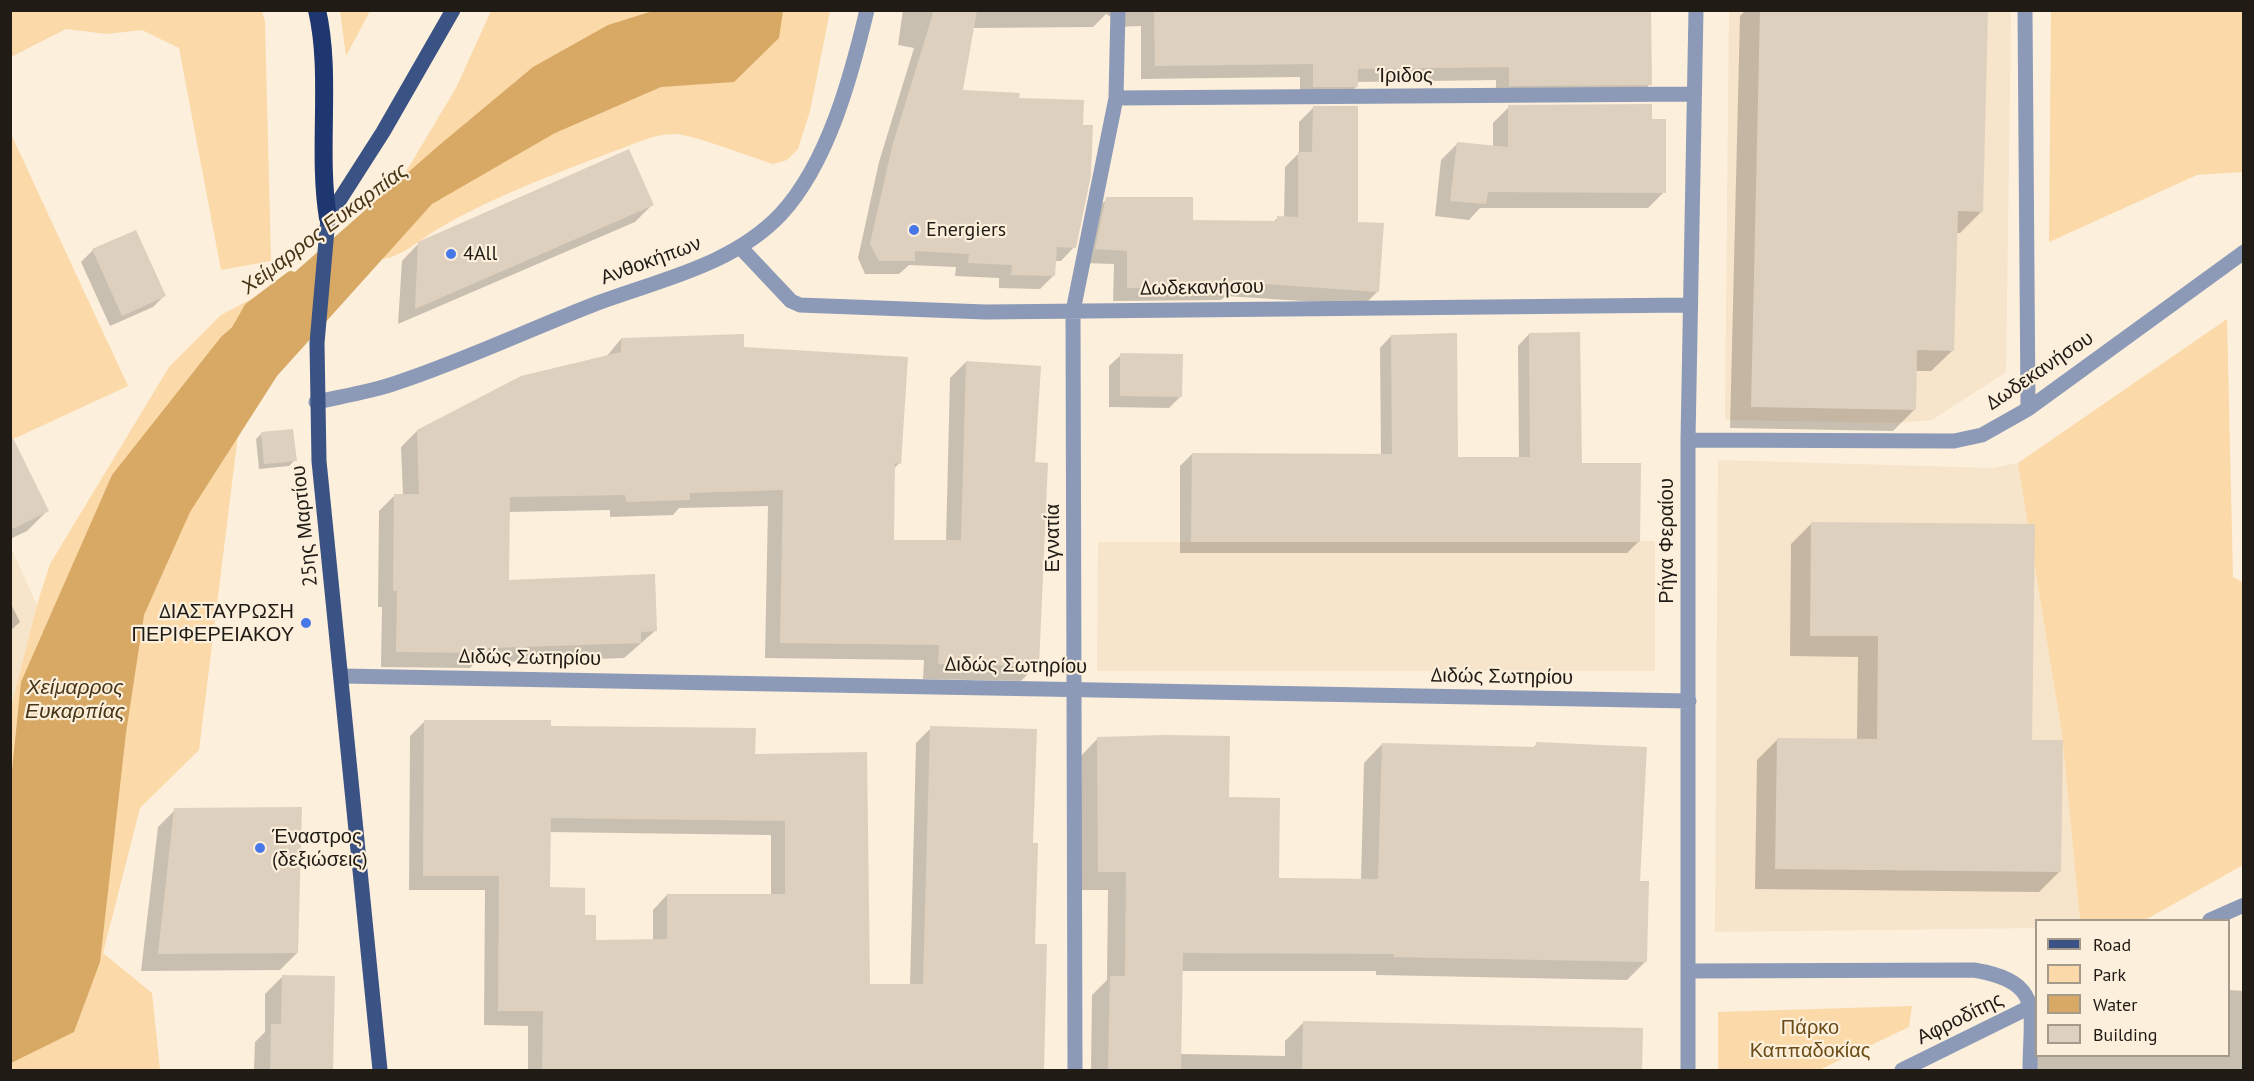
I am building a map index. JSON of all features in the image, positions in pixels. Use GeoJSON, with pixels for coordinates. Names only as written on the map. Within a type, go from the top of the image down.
{"type":"FeatureCollection","features":[{"type":"Feature","properties":{"kind":"highway"},"geometry":{"type":"LineString","coordinates":[[317,10],[322,69],[324,192],[328,218]]}},
{"type":"Feature","properties":{"kind":"main road","name":"25ης Μαρτίου"},"geometry":{"type":"LineString","coordinates":[[380,1071],[319,461],[316,402],[317,343],[328,218],[383,132],[453,10]]}},
{"type":"Feature","properties":{"kind":"street","name":"Ανθοκήπων"},"geometry":{"type":"LineString","coordinates":[[316,402],[397,383],[611,298],[678,275],[740,247],[781,214],[808,177],[836,113],[851,70],[867,10]]}},
{"type":"Feature","properties":{"kind":"street","name":"Εγνατία"},"geometry":{"type":"LineString","coordinates":[[1075,1071],[1072,311],[1116,98],[1118,10]]}},
{"type":"Feature","properties":{"kind":"street","name":"Ρήγα Φεραίου"},"geometry":{"type":"LineString","coordinates":[[1688,1071],[1688,440],[1696,10]]}},
{"type":"Feature","properties":{"kind":"street"},"geometry":{"type":"LineString","coordinates":[[2025,10],[2028,409]]}},
{"type":"Feature","properties":{"kind":"street","name":"Ίριδος"},"geometry":{"type":"LineString","coordinates":[[1116,98],[1694,94]]}},
{"type":"Feature","properties":{"kind":"street","name":"Δωδεκανήσου"},"geometry":{"type":"LineString","coordinates":[[740,247],[790,301],[800,305],[985,312],[1282,307],[1690,305]]}},
{"type":"Feature","properties":{"kind":"street","name":"Δωδεκανήσου"},"geometry":{"type":"LineString","coordinates":[[1688,440],[1968,440],[1982,435],[2028,409],[2244,252]]}},
{"type":"Feature","properties":{"kind":"street","name":"Διδώς Σωτηρίου"},"geometry":{"type":"LineString","coordinates":[[342,676],[1689,701]]}},
{"type":"Feature","properties":{"kind":"street"},"geometry":{"type":"LineString","coordinates":[[2214,919],[2244,904]]}},
{"type":"Feature","properties":{"kind":"street"},"geometry":{"type":"LineString","coordinates":[[1689,971],[1974,970],[1996,974],[2020,985],[2033,1006],[2030,1071]]}},
{"type":"Feature","properties":{"kind":"street","name":"Αφροδίτης"},"geometry":{"type":"LineString","coordinates":[[1902,1071],[2033,1006]]}},
{"type":"Feature","properties":{"kind":"shaded area"},"geometry":{"type":"Polygon","coordinates":[[[1729,11],[2011,11],[2006,372],[1932,420],[1896,423],[1725,420],[1729,11]]]}},
{"type":"Feature","properties":{"kind":"shaded area"},"geometry":{"type":"Polygon","coordinates":[[[1718,460],[1992,468],[2018,463],[2062,734],[2080,919],[2035,919],[2035,928],[1715,932],[1718,460]]]}},
{"type":"Feature","properties":{"kind":"shaded area"},"geometry":{"type":"Polygon","coordinates":[[[1655,541],[1655,671],[1097,671],[1098,542],[1655,541]]]}},
{"type":"Feature","properties":{"kind":"shaded area"},"geometry":{"type":"Polygon","coordinates":[[[11,548],[37,605],[11,712],[11,548]]]}},
{"type":"Feature","properties":{"kind":"green space"},"geometry":{"type":"Polygon","coordinates":[[[11,10],[262,11],[265,22],[271,261],[221,270],[179,48],[142,30],[107,34],[66,29],[11,57],[11,10]]]}},
{"type":"Feature","properties":{"kind":"green space"},"geometry":{"type":"Polygon","coordinates":[[[340,11],[370,11],[346,56],[340,11]]]}},
{"type":"Feature","properties":{"kind":"green space"},"geometry":{"type":"Polygon","coordinates":[[[491,11],[830,11],[810,111],[798,149],[787,160],[773,164],[693,137],[673,134],[658,136],[642,140],[504,195],[441,227],[410,248],[385,259],[377,259],[395,190],[456,88],[491,11]]]}},
{"type":"Feature","properties":{"kind":"green space"},"geometry":{"type":"Polygon","coordinates":[[[2051,11],[2243,11],[2243,172],[2197,175],[2049,242],[2051,11]]]}},
{"type":"Feature","properties":{"kind":"green space"},"geometry":{"type":"Polygon","coordinates":[[[10,132],[128,386],[11,440],[10,440],[10,132]]]}},
{"type":"Feature","properties":{"kind":"green space","name":"Χείμαρρος Ευκαρπίας"},"geometry":{"type":"Polygon","coordinates":[[[255,297],[199,750],[140,808],[103,953],[152,993],[160,1070],[11,1070],[10,712],[37,605],[50,564],[169,367],[221,315],[255,297]]]}},
{"type":"Feature","properties":{"kind":"green space"},"geometry":{"type":"Polygon","coordinates":[[[2227,319],[2233,577],[2244,583],[2243,865],[2147,919],[2080,919],[2062,734],[2018,463],[2227,319]]]}},
{"type":"Feature","properties":{"kind":"green space","name":"Πάρκο Καππαδοκίας"},"geometry":{"type":"Polygon","coordinates":[[[1912,1006],[1909,1027],[1819,1070],[1718,1070],[1718,1012],[1912,1006]]]}},
{"type":"Feature","properties":{"kind":"water","name":"Χείμαρρος Ευκαρπίας"},"geometry":{"type":"Polygon","coordinates":[[[653,11],[783,11],[779,38],[734,82],[661,87],[555,133],[432,204],[277,376],[190,512],[144,615],[126,733],[100,962],[74,1032],[11,1063],[10,790],[21,682],[112,475],[221,337],[437,147],[533,67],[608,25],[653,11]]]}},
{"type":"Feature","properties":{"kind":"building"},"geometry":{"type":"Polygon","coordinates":[[[934,10],[977,10],[963,90],[1020,93],[1019,98],[1084,100],[1083,125],[1093,125],[1091,175],[1076,248],[1057,247],[1055,276],[1011,275],[1012,265],[968,263],[969,254],[915,251],[915,261],[879,261],[870,244],[892,147],[934,10]]]}},
{"type":"Feature","properties":{"kind":"building"},"geometry":{"type":"Polygon","coordinates":[[[1154,10],[1651,10],[1652,85],[1509,86],[1509,67],[1358,69],[1358,87],[1313,87],[1313,64],[1155,66],[1154,10]]]}},
{"type":"Feature","properties":{"kind":"building"},"geometry":{"type":"Polygon","coordinates":[[[1760,10],[1988,10],[1983,212],[1958,211],[1954,351],[1917,350],[1916,410],[1751,407],[1760,10]]]}},
{"type":"Feature","properties":{"kind":"building"},"geometry":{"type":"Polygon","coordinates":[[[1652,104],[1652,119],[1666,119],[1666,193],[1488,192],[1486,204],[1450,201],[1457,142],[1508,147],[1508,105],[1652,104]]]}},
{"type":"Feature","properties":{"kind":"building"},"geometry":{"type":"Polygon","coordinates":[[[1313,106],[1358,106],[1358,222],[1384,223],[1379,292],[1236,282],[1236,287],[1127,288],[1127,251],[1095,249],[1106,197],[1193,197],[1193,220],[1277,221],[1277,216],[1298,217],[1298,152],[1312,152],[1313,106]]]}},
{"type":"Feature","properties":{"kind":"building"},"geometry":{"type":"Polygon","coordinates":[[[629,149],[654,205],[415,309],[418,242],[629,149]]]}},
{"type":"Feature","properties":{"kind":"building"},"geometry":{"type":"Polygon","coordinates":[[[136,230],[166,296],[122,316],[92,249],[136,230]]]}},
{"type":"Feature","properties":{"kind":"building"},"geometry":{"type":"Polygon","coordinates":[[[1580,332],[1582,463],[1641,463],[1640,542],[1191,542],[1192,453],[1392,454],[1391,335],[1457,333],[1458,457],[1530,457],[1529,333],[1580,332]]]}},
{"type":"Feature","properties":{"kind":"building"},"geometry":{"type":"Polygon","coordinates":[[[744,334],[744,347],[908,357],[901,464],[895,463],[894,540],[961,540],[966,361],[1041,366],[1035,462],[1048,463],[1039,666],[938,664],[939,645],[780,643],[783,490],[690,493],[690,500],[626,502],[625,495],[510,497],[509,580],[655,574],[657,631],[641,632],[641,643],[488,648],[488,653],[396,652],[397,591],[393,591],[394,494],[419,494],[417,430],[521,376],[621,352],[621,338],[744,334]]]}},
{"type":"Feature","properties":{"kind":"building"},"geometry":{"type":"Polygon","coordinates":[[[1120,353],[1183,354],[1182,397],[1120,396],[1120,353]]]}},
{"type":"Feature","properties":{"kind":"building"},"geometry":{"type":"Polygon","coordinates":[[[293,429],[297,461],[264,464],[261,432],[293,429]]]}},
{"type":"Feature","properties":{"kind":"building"},"geometry":{"type":"Polygon","coordinates":[[[10,432],[49,511],[10,530],[10,432]]]}},
{"type":"Feature","properties":{"kind":"building"},"geometry":{"type":"Polygon","coordinates":[[[1811,522],[2035,524],[2032,740],[2063,740],[2061,872],[1775,869],[1777,738],[1877,739],[1878,636],[1810,636],[1811,522]]]}},
{"type":"Feature","properties":{"kind":"building"},"geometry":{"type":"Polygon","coordinates":[[[424,720],[551,720],[551,726],[756,728],[755,754],[867,752],[870,984],[923,984],[930,726],[1037,729],[1033,843],[1038,843],[1035,944],[1047,944],[1044,1071],[542,1071],[543,1011],[498,1011],[499,876],[423,876],[424,720]],[[551,818],[550,887],[585,888],[585,915],[596,915],[596,940],[667,939],[667,894],[785,894],[785,821],[551,818]]]}},
{"type":"Feature","properties":{"kind":"building"},"geometry":{"type":"Polygon","coordinates":[[[1230,736],[1229,797],[1280,798],[1279,878],[1378,879],[1382,743],[1536,747],[1536,742],[1647,747],[1640,881],[1649,881],[1647,962],[1393,957],[1394,954],[1183,953],[1181,1071],[1108,1071],[1110,976],[1125,976],[1126,872],[1098,872],[1097,737],[1230,736]]]}},
{"type":"Feature","properties":{"kind":"building"},"geometry":{"type":"Polygon","coordinates":[[[302,807],[298,953],[158,954],[174,808],[302,807]]]}},
{"type":"Feature","properties":{"kind":"building"},"geometry":{"type":"Polygon","coordinates":[[[282,975],[335,976],[333,1071],[270,1071],[271,1024],[281,1024],[282,975]]]}},
{"type":"Feature","properties":{"kind":"building"},"geometry":{"type":"Polygon","coordinates":[[[1303,1021],[1643,1028],[1642,1071],[1302,1071],[1303,1021]]]}},
{"type":"Feature","properties":{"kind":"waterway","name":"Χείμαρρος Ευκαρπίας"},"geometry":{"type":"LineString","coordinates":[[238,329],[250,308],[291,277]]}},
{"type":"Feature","properties":{"kind":"place","name":"Energiers"},"geometry":{"type":"Point","coordinates":[914,230]}},
{"type":"Feature","properties":{"kind":"place","name":"4All"},"geometry":{"type":"Point","coordinates":[451,254]}},
{"type":"Feature","properties":{"kind":"place","name":"ΔΙΑΣΤΑΥΡΩΣΗ ΠΕΡΙΦΕΡΕΙΑΚΟΥ"},"geometry":{"type":"Point","coordinates":[306,623]}},
{"type":"Feature","properties":{"kind":"place","name":"Έναστρος (δεξιώσεις)"},"geometry":{"type":"Point","coordinates":[260,848]}}]}
